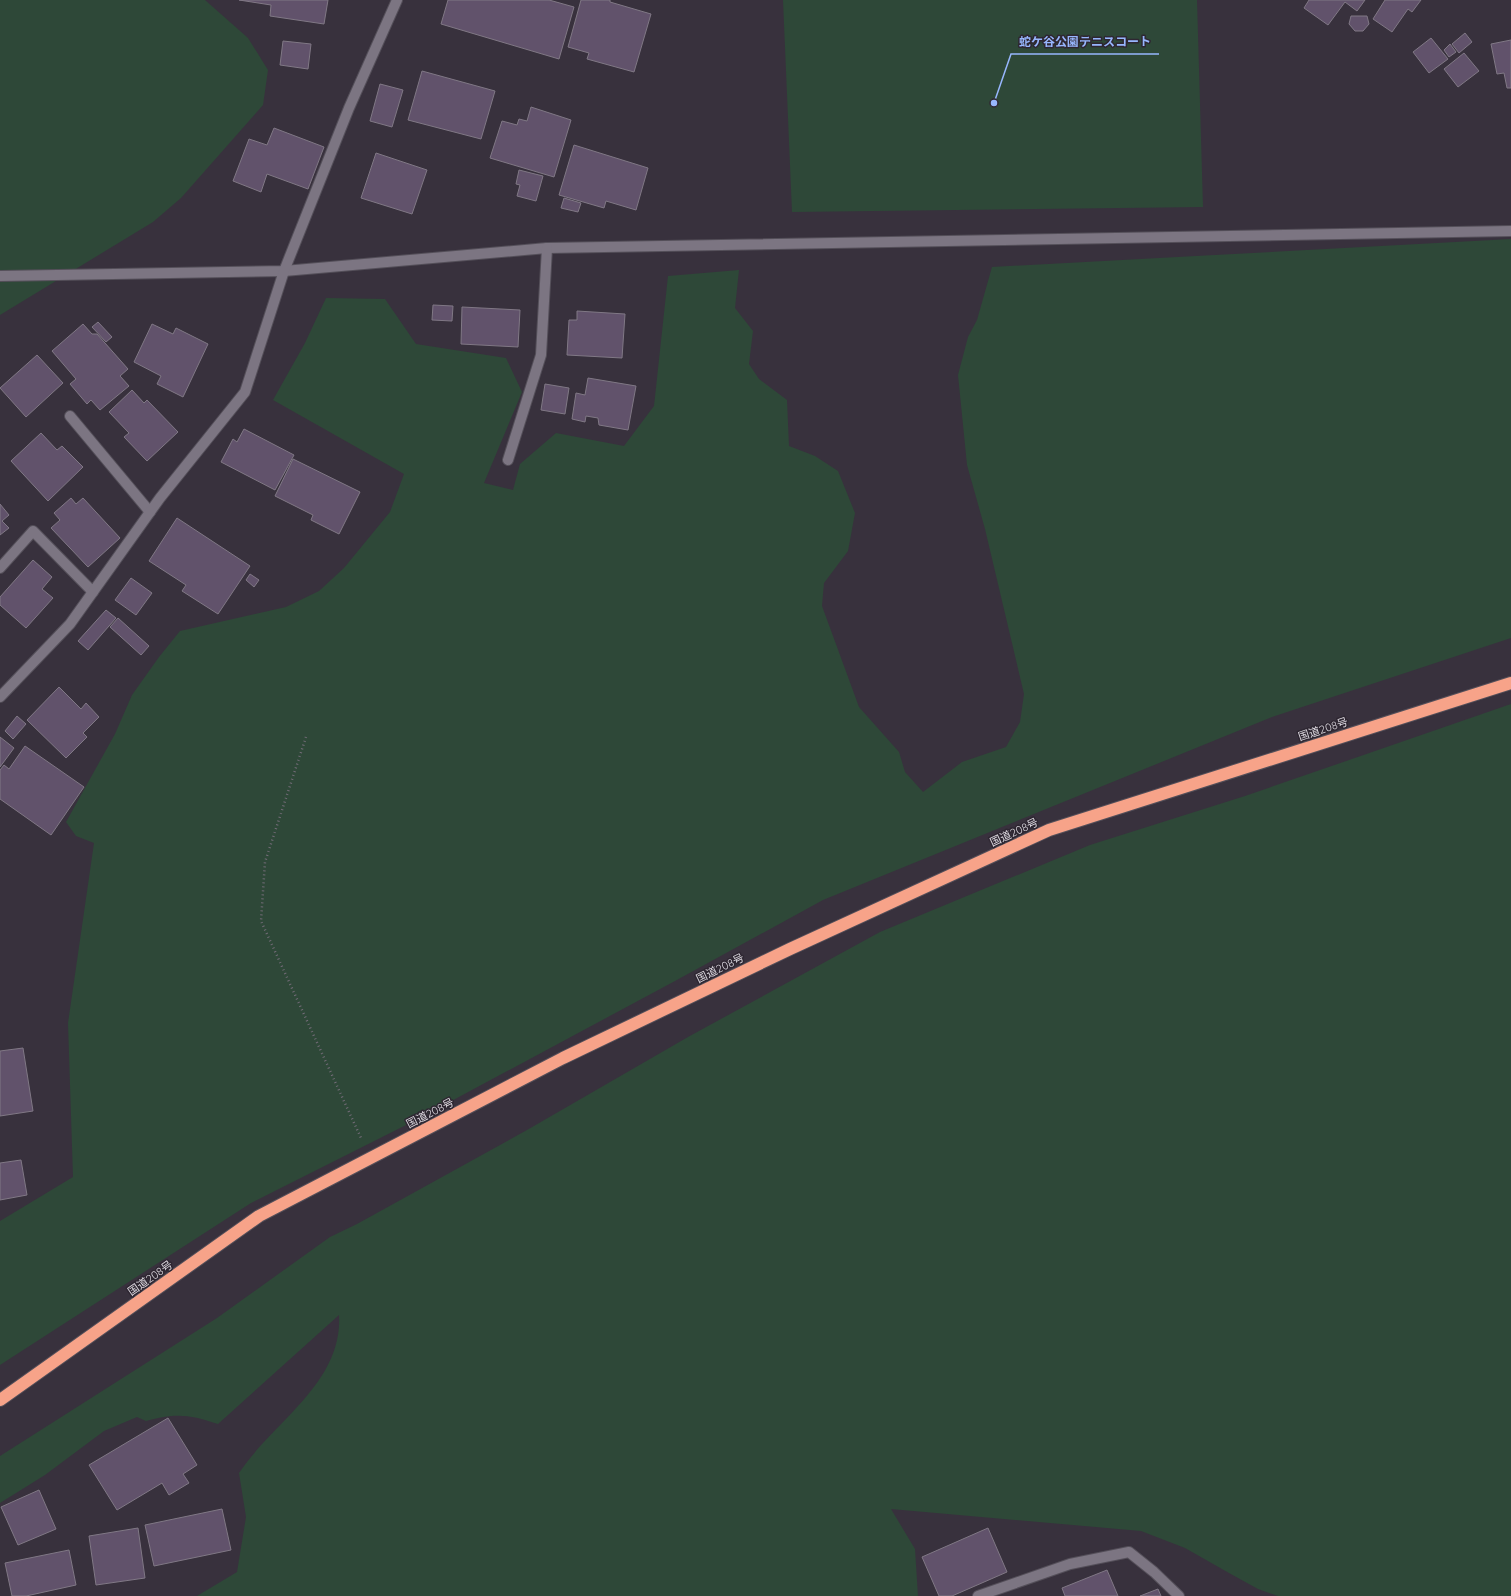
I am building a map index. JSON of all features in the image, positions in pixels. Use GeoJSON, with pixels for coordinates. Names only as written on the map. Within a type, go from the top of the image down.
{"type":"FeatureCollection","features":[{"type":"Feature","properties":{"kind":"highway","name":"国道208号"},"geometry":{"type":"LineString","coordinates":[[0,1400],[259,1216],[563,1058],[798,946],[1049,830],[1511,683]]}},
{"type":"Feature","properties":{"kind":"street"},"geometry":{"type":"LineString","coordinates":[[0,697],[70,624],[150,512],[245,392],[284,271],[350,108],[397,0]]}},
{"type":"Feature","properties":{"kind":"street"},"geometry":{"type":"LineString","coordinates":[[0,276],[284,271],[547,248],[1511,231]]}},
{"type":"Feature","properties":{"kind":"street"},"geometry":{"type":"LineString","coordinates":[[508,460],[541,354],[547,248]]}},
{"type":"Feature","properties":{"kind":"street"},"geometry":{"type":"LineString","coordinates":[[70,416],[150,512]]}},
{"type":"Feature","properties":{"kind":"street"},"geometry":{"type":"LineString","coordinates":[[0,568],[33,531],[93,592]]}},
{"type":"Feature","properties":{"kind":"street"},"geometry":{"type":"LineString","coordinates":[[978,1596],[1070,1564],[1130,1552],[1179,1596]]}},
{"type":"Feature","properties":{"kind":"path"},"geometry":{"type":"LineString","coordinates":[[306,737],[265,862],[261,921],[370,1158]]}},
{"type":"Feature","properties":{"kind":"green space"},"geometry":{"type":"Polygon","coordinates":[[[0,0],[205,0],[248,38],[268,70],[263,105],[181,198],[153,222],[0,315],[0,0]]]}},
{"type":"Feature","properties":{"kind":"green space"},"geometry":{"type":"Polygon","coordinates":[[[783,0],[1197,0],[1203,207],[792,212],[783,0]]]}},
{"type":"Feature","properties":{"kind":"green space"},"geometry":{"type":"Polygon","coordinates":[[[1511,239],[1511,638],[1272,717],[823,900],[418,1119],[251,1203],[0,1365],[0,1221],[73,1177],[68,1023],[94,843],[76,836],[66,822],[115,734],[132,695],[180,631],[286,607],[319,591],[344,568],[390,512],[404,474],[273,400],[305,343],[326,298],[385,299],[416,344],[506,358],[522,392],[484,483],[513,490],[520,464],[556,433],[624,446],[654,406],[668,276],[739,270],[735,308],[753,331],[749,364],[759,379],[787,400],[789,446],[815,456],[838,471],[855,513],[848,551],[824,583],[822,606],[859,707],[899,752],[905,772],[923,792],[962,762],[1006,747],[1020,722],[1024,694],[985,529],[967,465],[958,375],[968,337],[977,320],[992,267],[1511,239]]]}},
{"type":"Feature","properties":{"kind":"green space"},"geometry":{"type":"Polygon","coordinates":[[[1511,704],[1511,1596],[1278,1596],[1258,1589],[1185,1548],[1141,1531],[891,1509],[915,1549],[918,1596],[197,1596],[237,1572],[246,1517],[239,1473],[253,1454],[303,1400],[318,1381],[330,1361],[337,1339],[339,1315],[218,1424],[199,1418],[182,1416],[165,1417],[146,1421],[137,1417],[104,1431],[45,1475],[0,1503],[0,1456],[217,1318],[330,1237],[357,1224],[527,1130],[688,1037],[880,932],[1090,845],[1245,796],[1511,704]]]}},
{"type":"Feature","properties":{"kind":"building"},"geometry":{"type":"Polygon","coordinates":[[[239,0],[328,0],[324,24],[270,16],[271,5],[239,0]]]}},
{"type":"Feature","properties":{"kind":"building"},"geometry":{"type":"Polygon","coordinates":[[[448,0],[549,0],[574,7],[559,59],[441,24],[448,0]]]}},
{"type":"Feature","properties":{"kind":"building"},"geometry":{"type":"Polygon","coordinates":[[[581,0],[610,0],[610,2],[651,14],[634,72],[587,59],[589,53],[568,47],[581,0]]]}},
{"type":"Feature","properties":{"kind":"building"},"geometry":{"type":"Polygon","coordinates":[[[1309,0],[1365,0],[1357,11],[1345,2],[1328,25],[1304,8],[1309,0]]]}},
{"type":"Feature","properties":{"kind":"building"},"geometry":{"type":"Polygon","coordinates":[[[1385,0],[1421,0],[1412,12],[1408,9],[1392,32],[1373,19],[1385,0]]]}},
{"type":"Feature","properties":{"kind":"building"},"geometry":{"type":"Polygon","coordinates":[[[1351,16],[1367,16],[1369,24],[1363,31],[1355,31],[1349,24],[1351,16]]]}},
{"type":"Feature","properties":{"kind":"building"},"geometry":{"type":"Polygon","coordinates":[[[1465,33],[1472,42],[1459,53],[1452,44],[1465,33]]]}},
{"type":"Feature","properties":{"kind":"building"},"geometry":{"type":"Polygon","coordinates":[[[1431,38],[1448,59],[1429,73],[1413,52],[1431,38]]]}},
{"type":"Feature","properties":{"kind":"building"},"geometry":{"type":"Polygon","coordinates":[[[1511,40],[1511,88],[1507,88],[1504,73],[1497,74],[1491,44],[1511,40]]]}},
{"type":"Feature","properties":{"kind":"building"},"geometry":{"type":"Polygon","coordinates":[[[283,41],[311,44],[308,69],[280,65],[283,41]]]}},
{"type":"Feature","properties":{"kind":"building"},"geometry":{"type":"Polygon","coordinates":[[[1450,44],[1456,52],[1449,57],[1444,50],[1450,44]]]}},
{"type":"Feature","properties":{"kind":"building"},"geometry":{"type":"Polygon","coordinates":[[[1464,53],[1479,71],[1458,87],[1444,69],[1464,53]]]}},
{"type":"Feature","properties":{"kind":"building"},"geometry":{"type":"Polygon","coordinates":[[[422,71],[495,91],[481,139],[408,120],[422,71]]]}},
{"type":"Feature","properties":{"kind":"building"},"geometry":{"type":"Polygon","coordinates":[[[380,84],[403,90],[392,127],[370,121],[380,84]]]}},
{"type":"Feature","properties":{"kind":"building"},"geometry":{"type":"Polygon","coordinates":[[[531,107],[571,120],[554,177],[490,158],[502,121],[517,125],[519,119],[527,121],[531,107]]]}},
{"type":"Feature","properties":{"kind":"building"},"geometry":{"type":"Polygon","coordinates":[[[274,128],[324,147],[308,189],[267,174],[261,192],[233,181],[249,139],[267,145],[274,128]]]}},
{"type":"Feature","properties":{"kind":"building"},"geometry":{"type":"Polygon","coordinates":[[[574,145],[648,168],[636,210],[606,201],[604,208],[559,195],[574,145]]]}},
{"type":"Feature","properties":{"kind":"building"},"geometry":{"type":"Polygon","coordinates":[[[376,153],[427,170],[412,214],[361,198],[376,153]]]}},
{"type":"Feature","properties":{"kind":"building"},"geometry":{"type":"Polygon","coordinates":[[[519,170],[543,176],[536,201],[517,196],[520,185],[516,184],[519,170]]]}},
{"type":"Feature","properties":{"kind":"building"},"geometry":{"type":"Polygon","coordinates":[[[564,198],[581,203],[578,212],[561,208],[564,198]]]}},
{"type":"Feature","properties":{"kind":"building"},"geometry":{"type":"Polygon","coordinates":[[[433,305],[453,306],[452,321],[432,320],[433,305]]]}},
{"type":"Feature","properties":{"kind":"building"},"geometry":{"type":"Polygon","coordinates":[[[462,307],[520,310],[518,347],[461,344],[462,307]]]}},
{"type":"Feature","properties":{"kind":"building"},"geometry":{"type":"Polygon","coordinates":[[[577,311],[625,314],[622,358],[567,355],[569,320],[577,320],[577,311]]]}},
{"type":"Feature","properties":{"kind":"building"},"geometry":{"type":"Polygon","coordinates":[[[98,322],[112,337],[106,342],[92,327],[98,322]]]}},
{"type":"Feature","properties":{"kind":"building"},"geometry":{"type":"Polygon","coordinates":[[[83,324],[92,334],[97,334],[128,369],[120,376],[129,386],[100,410],[91,400],[87,404],[70,384],[76,379],[52,351],[83,324]]]}},
{"type":"Feature","properties":{"kind":"building"},"geometry":{"type":"Polygon","coordinates":[[[152,324],[173,334],[176,328],[208,344],[183,397],[157,384],[161,376],[134,362],[152,324]]]}},
{"type":"Feature","properties":{"kind":"building"},"geometry":{"type":"Polygon","coordinates":[[[37,355],[63,383],[26,417],[0,388],[37,355]]]}},
{"type":"Feature","properties":{"kind":"building"},"geometry":{"type":"Polygon","coordinates":[[[588,378],[636,386],[628,430],[599,425],[598,418],[586,416],[585,422],[572,419],[576,393],[585,395],[588,378]]]}},
{"type":"Feature","properties":{"kind":"building"},"geometry":{"type":"Polygon","coordinates":[[[545,384],[569,388],[565,414],[541,410],[545,384]]]}},
{"type":"Feature","properties":{"kind":"building"},"geometry":{"type":"Polygon","coordinates":[[[132,390],[144,403],[147,400],[178,432],[147,461],[124,437],[129,433],[109,412],[132,390]]]}},
{"type":"Feature","properties":{"kind":"building"},"geometry":{"type":"Polygon","coordinates":[[[244,429],[294,455],[275,490],[221,462],[233,439],[237,442],[244,429]]]}},
{"type":"Feature","properties":{"kind":"building"},"geometry":{"type":"Polygon","coordinates":[[[41,433],[57,450],[62,446],[83,467],[48,501],[11,461],[41,433]]]}},
{"type":"Feature","properties":{"kind":"building"},"geometry":{"type":"Polygon","coordinates":[[[293,459],[360,492],[339,534],[311,520],[313,515],[275,496],[293,459]]]}},
{"type":"Feature","properties":{"kind":"building"},"geometry":{"type":"Polygon","coordinates":[[[71,498],[76,504],[83,498],[120,538],[88,567],[51,528],[60,520],[54,513],[71,498]]]}},
{"type":"Feature","properties":{"kind":"building"},"geometry":{"type":"Polygon","coordinates":[[[0,504],[9,515],[2,521],[9,528],[0,535],[0,504]]]}},
{"type":"Feature","properties":{"kind":"building"},"geometry":{"type":"Polygon","coordinates":[[[177,518],[250,566],[218,614],[182,591],[186,585],[149,561],[177,518]]]}},
{"type":"Feature","properties":{"kind":"building"},"geometry":{"type":"Polygon","coordinates":[[[33,560],[52,577],[42,589],[53,598],[26,628],[0,605],[0,597],[33,560]]]}},
{"type":"Feature","properties":{"kind":"building"},"geometry":{"type":"Polygon","coordinates":[[[250,574],[259,580],[254,587],[246,580],[250,574]]]}},
{"type":"Feature","properties":{"kind":"building"},"geometry":{"type":"Polygon","coordinates":[[[131,578],[152,593],[136,615],[115,600],[131,578]]]}},
{"type":"Feature","properties":{"kind":"building"},"geometry":{"type":"Polygon","coordinates":[[[106,610],[116,618],[88,650],[78,641],[106,610]]]}},
{"type":"Feature","properties":{"kind":"building"},"geometry":{"type":"Polygon","coordinates":[[[118,618],[149,646],[141,655],[110,627],[118,618]]]}},
{"type":"Feature","properties":{"kind":"building"},"geometry":{"type":"Polygon","coordinates":[[[59,687],[81,709],[86,703],[99,717],[83,733],[87,737],[66,758],[27,720],[59,687]]]}},
{"type":"Feature","properties":{"kind":"building"},"geometry":{"type":"Polygon","coordinates":[[[17,716],[26,724],[13,739],[5,731],[17,716]]]}},
{"type":"Feature","properties":{"kind":"building"},"geometry":{"type":"Polygon","coordinates":[[[0,737],[14,748],[0,767],[0,737]]]}},
{"type":"Feature","properties":{"kind":"building"},"geometry":{"type":"Polygon","coordinates":[[[25,746],[84,787],[51,835],[0,799],[0,770],[4,765],[9,769],[25,746]]]}},
{"type":"Feature","properties":{"kind":"building"},"geometry":{"type":"Polygon","coordinates":[[[23,1048],[33,1111],[0,1116],[0,1051],[23,1048]]]}},
{"type":"Feature","properties":{"kind":"building"},"geometry":{"type":"Polygon","coordinates":[[[21,1160],[27,1195],[0,1200],[0,1163],[21,1160]]]}},
{"type":"Feature","properties":{"kind":"building"},"geometry":{"type":"Polygon","coordinates":[[[168,1418],[197,1465],[183,1474],[189,1483],[169,1495],[162,1483],[117,1510],[89,1465],[168,1418]]]}},
{"type":"Feature","properties":{"kind":"building"},"geometry":{"type":"Polygon","coordinates":[[[39,1490],[56,1529],[18,1545],[1,1507],[39,1490]]]}},
{"type":"Feature","properties":{"kind":"building"},"geometry":{"type":"Polygon","coordinates":[[[222,1509],[231,1550],[154,1566],[145,1525],[222,1509]]]}},
{"type":"Feature","properties":{"kind":"building"},"geometry":{"type":"Polygon","coordinates":[[[138,1528],[145,1578],[96,1585],[89,1536],[138,1528]]]}},
{"type":"Feature","properties":{"kind":"building"},"geometry":{"type":"Polygon","coordinates":[[[988,1528],[1007,1572],[952,1596],[939,1596],[922,1557],[988,1528]]]}},
{"type":"Feature","properties":{"kind":"building"},"geometry":{"type":"Polygon","coordinates":[[[69,1550],[76,1585],[26,1596],[12,1596],[5,1563],[69,1550]]]}},
{"type":"Feature","properties":{"kind":"building"},"geometry":{"type":"Polygon","coordinates":[[[1107,1570],[1118,1596],[1065,1596],[1062,1588],[1107,1570]]]}},
{"type":"Feature","properties":{"kind":"building"},"geometry":{"type":"Polygon","coordinates":[[[1158,1589],[1161,1596],[1140,1596],[1158,1589]]]}},
{"type":"Feature","properties":{"kind":"place","name":"蛇ケ谷公園テニスコート"},"geometry":{"type":"Point","coordinates":[994,103]}}]}
